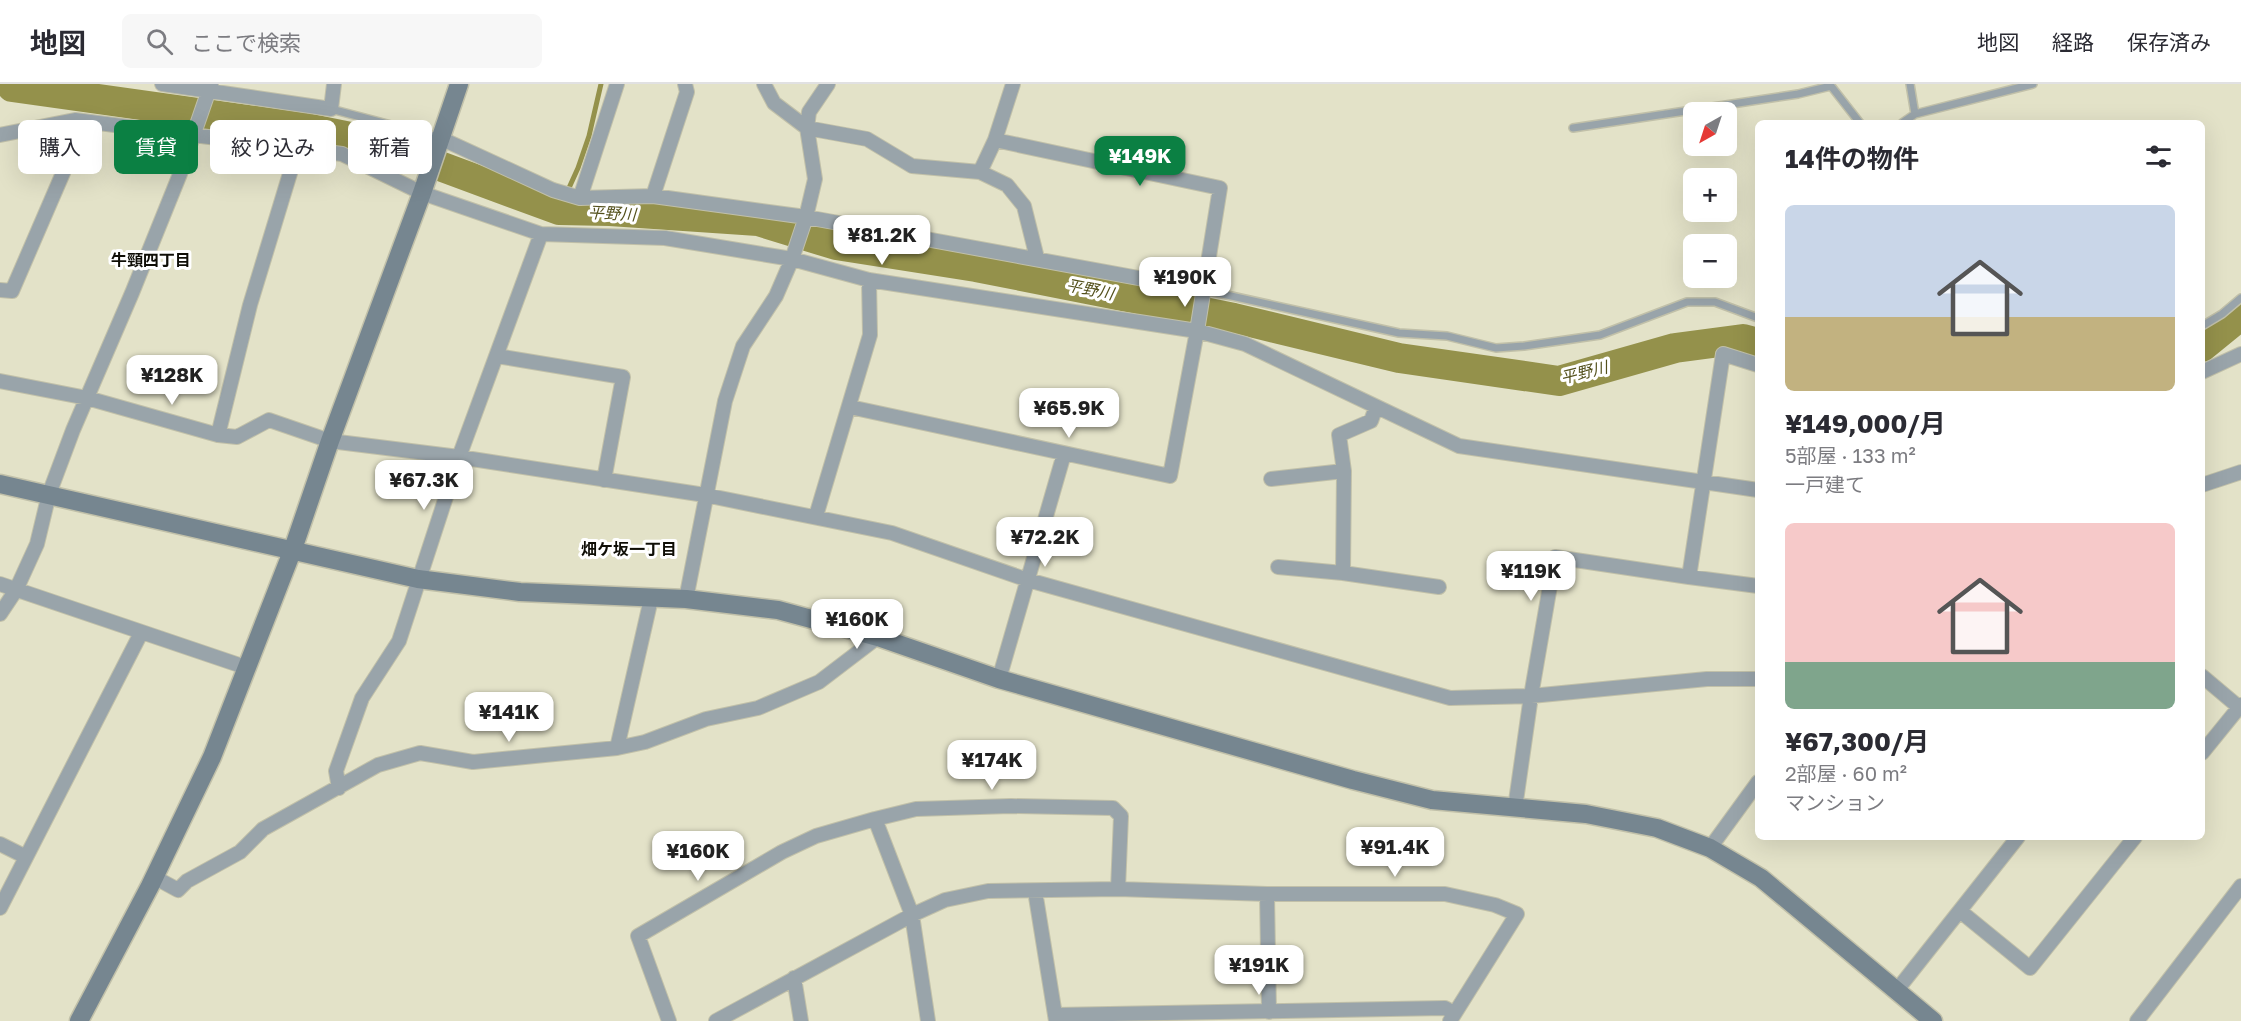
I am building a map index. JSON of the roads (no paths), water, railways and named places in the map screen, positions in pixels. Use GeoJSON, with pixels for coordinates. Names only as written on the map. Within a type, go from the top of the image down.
{"type":"FeatureCollection","features":[{"type":"Feature","properties":{"kind":"street"},"geometry":{"type":"LineString","coordinates":[[162,84],[210,88],[331,109],[334,84]]}},
{"type":"Feature","properties":{"kind":"street"},"geometry":{"type":"LineString","coordinates":[[79,1021],[212,757],[293,549],[330,441],[424,189],[459,84]]}},
{"type":"Feature","properties":{"kind":"street"},"geometry":{"type":"LineString","coordinates":[[580,198],[617,84]]}},
{"type":"Feature","properties":{"kind":"street"},"geometry":{"type":"LineString","coordinates":[[653,196],[687,92],[686,84]]}},
{"type":"Feature","properties":{"kind":"street"},"geometry":{"type":"LineString","coordinates":[[764,84],[774,103],[807,128],[867,139],[912,166],[980,172],[1007,185],[1024,206],[1037,258]]}},
{"type":"Feature","properties":{"kind":"street"},"geometry":{"type":"LineString","coordinates":[[686,599],[725,401],[743,346],[776,296],[792,259],[806,217],[815,179],[807,128],[809,112],[828,84]]}},
{"type":"Feature","properties":{"kind":"street"},"geometry":{"type":"LineString","coordinates":[[980,172],[995,140],[1013,84]]}},
{"type":"Feature","properties":{"kind":"street"},"geometry":{"type":"LineString","coordinates":[[198,123],[210,88]]}},
{"type":"Feature","properties":{"kind":"street"},"geometry":{"type":"LineString","coordinates":[[0,135],[18,131]]}},
{"type":"Feature","properties":{"kind":"street"},"geometry":{"type":"LineString","coordinates":[[850,407],[1170,476],[1220,188],[995,140]]}},
{"type":"Feature","properties":{"kind":"street"},"geometry":{"type":"LineString","coordinates":[[439,142],[580,198],[653,196],[806,217],[1204,290]]}},
{"type":"Feature","properties":{"kind":"street"},"geometry":{"type":"LineString","coordinates":[[336,153],[541,234],[665,238],[792,259],[869,280],[1197,331],[1245,344],[1459,446],[1755,489]]}},
{"type":"Feature","properties":{"kind":"street"},"geometry":{"type":"LineString","coordinates":[[0,290],[12,291],[63,174]]}},
{"type":"Feature","properties":{"kind":"street"},"geometry":{"type":"LineString","coordinates":[[0,614],[16,590],[37,544],[49,494],[179,174]]}},
{"type":"Feature","properties":{"kind":"street"},"geometry":{"type":"LineString","coordinates":[[218,435],[250,304],[290,174]]}},
{"type":"Feature","properties":{"kind":"street"},"geometry":{"type":"LineString","coordinates":[[339,788],[336,771],[362,698],[399,641],[459,457],[541,234]]}},
{"type":"Feature","properties":{"kind":"street"},"geometry":{"type":"LineString","coordinates":[[816,516],[870,335],[869,280]]}},
{"type":"Feature","properties":{"kind":"street"},"geometry":{"type":"LineString","coordinates":[[1689,577],[1723,354],[1755,364]]}},
{"type":"Feature","properties":{"kind":"street"},"geometry":{"type":"LineString","coordinates":[[2205,371],[2241,354]]}},
{"type":"Feature","properties":{"kind":"street"},"geometry":{"type":"LineString","coordinates":[[497,356],[623,377],[604,480]]}},
{"type":"Feature","properties":{"kind":"street"},"geometry":{"type":"LineString","coordinates":[[0,381],[87,398],[218,435],[237,437],[269,420],[330,441],[459,457],[705,495],[816,516],[892,533],[1028,580],[1450,698],[1530,696],[1707,679],[1755,679]]}},
{"type":"Feature","properties":{"kind":"street"},"geometry":{"type":"LineString","coordinates":[[1343,573],[1344,471],[1339,435],[1371,421],[1376,407]]}},
{"type":"Feature","properties":{"kind":"street"},"geometry":{"type":"LineString","coordinates":[[999,679],[1064,454]]}},
{"type":"Feature","properties":{"kind":"street"},"geometry":{"type":"LineString","coordinates":[[1270,478],[1344,471]]}},
{"type":"Feature","properties":{"kind":"street"},"geometry":{"type":"LineString","coordinates":[[2205,483],[2241,472]]}},
{"type":"Feature","properties":{"kind":"street"},"geometry":{"type":"LineString","coordinates":[[0,484],[418,579],[520,592],[686,599],[778,610],[878,636],[999,679],[1353,780],[1432,800],[1598,816],[1657,828],[1710,848],[1761,878],[1933,1021]]}},
{"type":"Feature","properties":{"kind":"street"},"geometry":{"type":"LineString","coordinates":[[1515,808],[1530,696],[1555,557],[1755,586]]}},
{"type":"Feature","properties":{"kind":"street"},"geometry":{"type":"LineString","coordinates":[[1278,567],[1343,573],[1439,587]]}},
{"type":"Feature","properties":{"kind":"street"},"geometry":{"type":"LineString","coordinates":[[0,584],[248,668]]}},
{"type":"Feature","properties":{"kind":"street"},"geometry":{"type":"LineString","coordinates":[[617,748],[651,599]]}},
{"type":"Feature","properties":{"kind":"street"},"geometry":{"type":"LineString","coordinates":[[0,908],[141,633]]}},
{"type":"Feature","properties":{"kind":"street"},"geometry":{"type":"LineString","coordinates":[[154,876],[178,890],[187,881],[240,852],[264,828],[378,765],[420,753],[473,762],[617,748],[645,742],[706,719],[758,708],[819,682],[878,636]]}},
{"type":"Feature","properties":{"kind":"street"},"geometry":{"type":"LineString","coordinates":[[2205,678],[2240,707],[2205,749]]}},
{"type":"Feature","properties":{"kind":"street"},"geometry":{"type":"LineString","coordinates":[[1710,848],[1755,786]]}},
{"type":"Feature","properties":{"kind":"street"},"geometry":{"type":"LineString","coordinates":[[669,1021],[638,936],[782,852],[816,836],[916,808],[1011,806],[1113,808],[1121,816],[1118,889]]}},
{"type":"Feature","properties":{"kind":"street"},"geometry":{"type":"LineString","coordinates":[[875,819],[912,915],[928,1021]]}},
{"type":"Feature","properties":{"kind":"street"},"geometry":{"type":"LineString","coordinates":[[1897,990],[2016,840]]}},
{"type":"Feature","properties":{"kind":"street"},"geometry":{"type":"LineString","coordinates":[[1959,911],[2030,968],[2133,840]]}},
{"type":"Feature","properties":{"kind":"street"},"geometry":{"type":"LineString","coordinates":[[0,844],[26,857]]}},
{"type":"Feature","properties":{"kind":"street"},"geometry":{"type":"LineString","coordinates":[[2137,1021],[2241,886]]}},
{"type":"Feature","properties":{"kind":"street"},"geometry":{"type":"LineString","coordinates":[[716,1021],[912,915],[945,900],[988,891],[1118,889],[1267,894],[1445,894],[1495,904],[1517,914],[1452,1017],[1445,1008],[1056,1018],[1035,891]]}},
{"type":"Feature","properties":{"kind":"street"},"geometry":{"type":"LineString","coordinates":[[1267,894],[1269,1012]]}},
{"type":"Feature","properties":{"kind":"street"},"geometry":{"type":"LineString","coordinates":[[794,978],[801,1021]]}},
{"type":"Feature","properties":{"kind":"lane"},"geometry":{"type":"LineString","coordinates":[[1796,84],[1798,94]]}},
{"type":"Feature","properties":{"kind":"lane"},"geometry":{"type":"LineString","coordinates":[[1910,84],[1915,114]]}},
{"type":"Feature","properties":{"kind":"lane"},"geometry":{"type":"LineString","coordinates":[[1906,120],[1915,114],[2033,84]]}},
{"type":"Feature","properties":{"kind":"lane"},"geometry":{"type":"LineString","coordinates":[[1573,128],[1798,94],[1831,86],[1858,120]]}},
{"type":"Feature","properties":{"kind":"lane"},"geometry":{"type":"LineString","coordinates":[[331,109],[439,142]]}},
{"type":"Feature","properties":{"kind":"lane"},"geometry":{"type":"LineString","coordinates":[[1204,290],[1399,333],[1447,336],[1496,348],[1600,335],[1687,302],[1715,302],[1755,317]]}},
{"type":"Feature","properties":{"kind":"lane"},"geometry":{"type":"LineString","coordinates":[[2205,324],[2222,314],[2241,297]]}},
{"type":"Feature","properties":{"kind":"waterway"},"geometry":{"type":"LineString","coordinates":[[559,210],[578,168],[589,136],[601,84]]}},
{"type":"Feature","properties":{"kind":"waterway","name":"平野川"},"geometry":{"type":"LineString","coordinates":[[12,87],[306,128],[375,142],[559,210],[610,211],[758,221],[836,245],[976,267],[1234,318],[1399,358],[1559,381],[1675,348],[1743,339],[1755,342]]}},
{"type":"Feature","properties":{"kind":"waterway","name":"平野川"},"geometry":{"type":"LineString","coordinates":[[2205,345],[2241,315]]}},
{"type":"Feature","properties":{"kind":"district","name":"牛頸四丁目"},"geometry":{"type":"Point","coordinates":[151,260]}},
{"type":"Feature","properties":{"kind":"district","name":"畑ケ坂一丁目"},"geometry":{"type":"Point","coordinates":[629,549]}}]}
